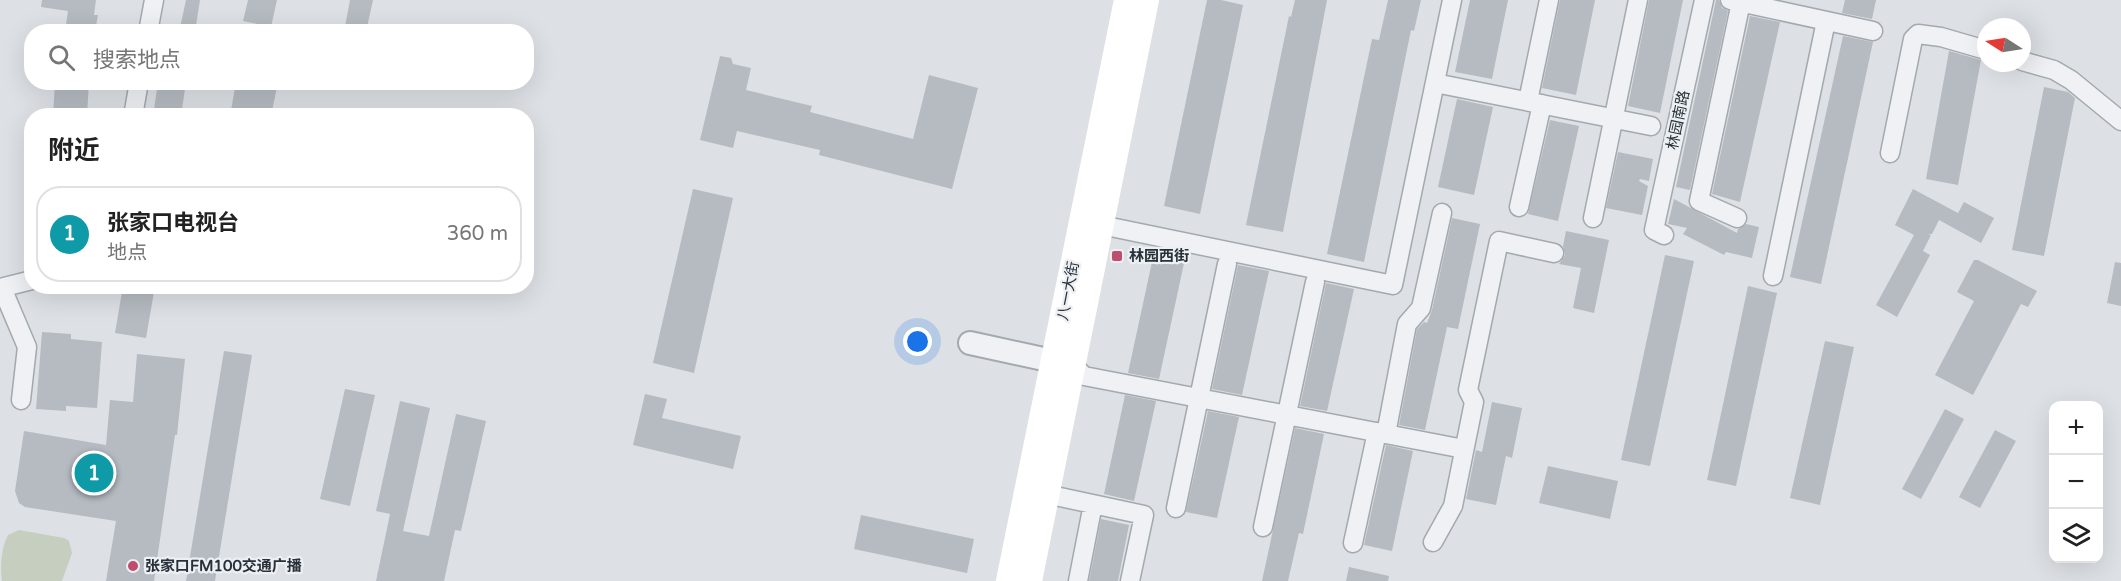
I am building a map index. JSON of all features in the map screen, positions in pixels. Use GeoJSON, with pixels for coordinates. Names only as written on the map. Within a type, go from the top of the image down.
{"type":"FeatureCollection","features":[{"type":"Feature","properties":{"kind":"main road","name":"八一大街"},"geometry":{"type":"LineString","coordinates":[[1029,581],[1047,494],[1063,363],[1127,0]]}},
{"type":"Feature","properties":{"kind":"main road","name":"八一大街"},"geometry":{"type":"LineString","coordinates":[[1009,581],[1063,363],[1102,219],[1146,0]]}},
{"type":"Feature","properties":{"kind":"street"},"geometry":{"type":"LineString","coordinates":[[150,24],[154,0]]}},
{"type":"Feature","properties":{"kind":"street"},"geometry":{"type":"LineString","coordinates":[[1102,219],[1394,285],[1452,0]]}},
{"type":"Feature","properties":{"kind":"street"},"geometry":{"type":"LineString","coordinates":[[1520,207],[1549,0]]}},
{"type":"Feature","properties":{"kind":"street"},"geometry":{"type":"LineString","coordinates":[[1593,218],[1638,0]]}},
{"type":"Feature","properties":{"kind":"street","name":"林园南路"},"geometry":{"type":"LineString","coordinates":[[1664,235],[1654,230],[1704,0]]}},
{"type":"Feature","properties":{"kind":"street"},"geometry":{"type":"LineString","coordinates":[[1737,218],[1700,201],[1736,1],[1873,31]]}},
{"type":"Feature","properties":{"kind":"street"},"geometry":{"type":"LineString","coordinates":[[1773,276],[1826,21]]}},
{"type":"Feature","properties":{"kind":"street"},"geometry":{"type":"LineString","coordinates":[[1890,153],[1913,39],[1918,34],[1941,37],[1977,47]]}},
{"type":"Feature","properties":{"kind":"street"},"geometry":{"type":"LineString","coordinates":[[2031,64],[2054,70],[2071,80],[2121,121]]}},
{"type":"Feature","properties":{"kind":"street"},"geometry":{"type":"LineString","coordinates":[[1435,83],[1652,126]]}},
{"type":"Feature","properties":{"kind":"street"},"geometry":{"type":"LineString","coordinates":[[134,108],[138,90]]}},
{"type":"Feature","properties":{"kind":"street"},"geometry":{"type":"LineString","coordinates":[[1353,543],[1407,324],[1421,308],[1442,213]]}},
{"type":"Feature","properties":{"kind":"street"},"geometry":{"type":"LineString","coordinates":[[1102,219],[1315,258]]}},
{"type":"Feature","properties":{"kind":"street"},"geometry":{"type":"LineString","coordinates":[[1433,542],[1453,506],[1474,402],[1468,390],[1499,241],[1554,253]]}},
{"type":"Feature","properties":{"kind":"street"},"geometry":{"type":"LineString","coordinates":[[1176,508],[1227,264]]}},
{"type":"Feature","properties":{"kind":"street"},"geometry":{"type":"LineString","coordinates":[[21,400],[27,347],[1,288],[24,282]]}},
{"type":"Feature","properties":{"kind":"street"},"geometry":{"type":"LineString","coordinates":[[1263,527],[1315,282]]}},
{"type":"Feature","properties":{"kind":"street"},"geometry":{"type":"LineString","coordinates":[[970,343],[1063,363],[1084,376],[1464,449]]}},
{"type":"Feature","properties":{"kind":"street"},"geometry":{"type":"LineString","coordinates":[[1047,494],[1144,515],[1130,581]]}},
{"type":"Feature","properties":{"kind":"street"},"geometry":{"type":"LineString","coordinates":[[1078,581],[1093,504]]}},
{"type":"Feature","properties":{"kind":"green space"},"geometry":{"type":"Polygon","coordinates":[[[19,530],[64,538],[69,541],[72,553],[62,581],[2,581],[2,558],[6,540],[8,535],[19,530]]]}},
{"type":"Feature","properties":{"kind":"building"},"geometry":{"type":"Polygon","coordinates":[[[42,0],[96,0],[94,15],[98,15],[96,24],[66,24],[68,11],[41,7],[42,0]]]}},
{"type":"Feature","properties":{"kind":"building"},"geometry":{"type":"Polygon","coordinates":[[[186,0],[200,0],[196,24],[181,24],[186,0]]]}},
{"type":"Feature","properties":{"kind":"building"},"geometry":{"type":"Polygon","coordinates":[[[248,0],[277,0],[272,24],[243,21],[248,0]]]}},
{"type":"Feature","properties":{"kind":"building"},"geometry":{"type":"Polygon","coordinates":[[[350,0],[373,0],[368,24],[346,24],[350,0]]]}},
{"type":"Feature","properties":{"kind":"building"},"geometry":{"type":"Polygon","coordinates":[[[1207,0],[1221,0],[1243,5],[1200,214],[1164,206],[1207,0]]]}},
{"type":"Feature","properties":{"kind":"building"},"geometry":{"type":"Polygon","coordinates":[[[1295,0],[1327,0],[1283,232],[1246,225],[1289,16],[1291,17],[1295,0]]]}},
{"type":"Feature","properties":{"kind":"building"},"geometry":{"type":"Polygon","coordinates":[[[1388,0],[1421,0],[1414,31],[1411,30],[1364,262],[1327,254],[1372,39],[1379,40],[1388,0]]]}},
{"type":"Feature","properties":{"kind":"building"},"geometry":{"type":"Polygon","coordinates":[[[1470,0],[1508,0],[1492,79],[1455,72],[1470,0]]]}},
{"type":"Feature","properties":{"kind":"building"},"geometry":{"type":"Polygon","coordinates":[[[1560,0],[1595,0],[1576,95],[1542,88],[1560,0]]]}},
{"type":"Feature","properties":{"kind":"building"},"geometry":{"type":"Polygon","coordinates":[[[1649,0],[1683,0],[1660,113],[1628,106],[1649,0]]]}},
{"type":"Feature","properties":{"kind":"building"},"geometry":{"type":"Polygon","coordinates":[[[1716,0],[1719,0],[1722,8],[1728,11],[1690,190],[1676,187],[1716,0]]]}},
{"type":"Feature","properties":{"kind":"building"},"geometry":{"type":"Polygon","coordinates":[[[1845,0],[1876,0],[1872,19],[1842,13],[1845,0]]]}},
{"type":"Feature","properties":{"kind":"building"},"geometry":{"type":"Polygon","coordinates":[[[1750,16],[1780,22],[1740,202],[1712,194],[1750,16]]]}},
{"type":"Feature","properties":{"kind":"building"},"geometry":{"type":"Polygon","coordinates":[[[1843,36],[1873,42],[1821,284],[1790,277],[1843,36]]]}},
{"type":"Feature","properties":{"kind":"building"},"geometry":{"type":"Polygon","coordinates":[[[1949,51],[1977,59],[1979,72],[1958,185],[1926,179],[1949,51]]]}},
{"type":"Feature","properties":{"kind":"building"},"geometry":{"type":"Polygon","coordinates":[[[720,56],[731,58],[733,64],[751,68],[746,90],[812,106],[810,112],[913,139],[929,75],[978,88],[952,189],[819,155],[820,150],[737,131],[733,148],[700,140],[720,56]]]}},
{"type":"Feature","properties":{"kind":"building"},"geometry":{"type":"Polygon","coordinates":[[[2044,87],[2068,92],[2075,98],[2044,256],[2012,250],[2044,87]]]}},
{"type":"Feature","properties":{"kind":"building"},"geometry":{"type":"Polygon","coordinates":[[[55,90],[89,90],[87,108],[53,108],[55,90]]]}},
{"type":"Feature","properties":{"kind":"building"},"geometry":{"type":"Polygon","coordinates":[[[157,90],[185,90],[182,108],[154,108],[157,90]]]}},
{"type":"Feature","properties":{"kind":"building"},"geometry":{"type":"Polygon","coordinates":[[[235,90],[276,90],[273,108],[231,108],[235,90]]]}},
{"type":"Feature","properties":{"kind":"building"},"geometry":{"type":"Polygon","coordinates":[[[1457,99],[1493,107],[1474,195],[1438,187],[1457,99]]]}},
{"type":"Feature","properties":{"kind":"building"},"geometry":{"type":"Polygon","coordinates":[[[1550,120],[1579,126],[1558,221],[1528,214],[1550,120]]]}},
{"type":"Feature","properties":{"kind":"building"},"geometry":{"type":"Polygon","coordinates":[[[1618,152],[1653,159],[1649,181],[1640,179],[1639,181],[1648,186],[1642,215],[1606,208],[1618,152]]]}},
{"type":"Feature","properties":{"kind":"building"},"geometry":{"type":"Polygon","coordinates":[[[693,189],[733,198],[694,373],[653,363],[693,189]]]}},
{"type":"Feature","properties":{"kind":"building"},"geometry":{"type":"Polygon","coordinates":[[[1913,189],[1958,213],[1964,202],[1994,218],[1981,243],[1939,220],[1932,234],[1928,234],[1931,235],[1923,251],[1930,255],[1897,317],[1876,305],[1914,235],[1895,225],[1913,189]]]}},
{"type":"Feature","properties":{"kind":"building"},"geometry":{"type":"Polygon","coordinates":[[[1674,199],[1737,233],[1738,229],[1746,224],[1759,227],[1752,258],[1726,252],[1724,255],[1683,234],[1687,228],[1668,224],[1674,199]]]}},
{"type":"Feature","properties":{"kind":"building"},"geometry":{"type":"Polygon","coordinates":[[[1452,218],[1480,224],[1458,329],[1447,327],[1425,430],[1399,425],[1417,329],[1424,322],[1427,323],[1432,310],[1452,218]]]}},
{"type":"Feature","properties":{"kind":"building"},"geometry":{"type":"Polygon","coordinates":[[[1566,231],[1609,240],[1594,313],[1573,308],[1581,268],[1559,264],[1565,255],[1563,246],[1566,231]]]}},
{"type":"Feature","properties":{"kind":"building"},"geometry":{"type":"Polygon","coordinates":[[[1155,248],[1186,254],[1159,379],[1128,373],[1155,248]]]}},
{"type":"Feature","properties":{"kind":"building"},"geometry":{"type":"Polygon","coordinates":[[[1665,255],[1694,261],[1650,466],[1621,460],[1665,255]]]}},
{"type":"Feature","properties":{"kind":"building"},"geometry":{"type":"Polygon","coordinates":[[[1974,260],[2037,291],[2028,307],[2021,304],[1973,395],[1935,375],[1974,301],[1957,292],[1974,260]]]}},
{"type":"Feature","properties":{"kind":"building"},"geometry":{"type":"Polygon","coordinates":[[[2115,262],[2121,263],[2121,306],[2107,303],[2115,262]]]}},
{"type":"Feature","properties":{"kind":"building"},"geometry":{"type":"Polygon","coordinates":[[[1238,265],[1269,271],[1242,395],[1212,389],[1238,265]]]}},
{"type":"Feature","properties":{"kind":"building"},"geometry":{"type":"Polygon","coordinates":[[[1326,283],[1354,289],[1327,411],[1300,406],[1326,283]]]}},
{"type":"Feature","properties":{"kind":"building"},"geometry":{"type":"Polygon","coordinates":[[[1748,286],[1777,293],[1736,486],[1707,480],[1748,286]]]}},
{"type":"Feature","properties":{"kind":"building"},"geometry":{"type":"Polygon","coordinates":[[[122,294],[154,294],[146,338],[115,333],[122,294]]]}},
{"type":"Feature","properties":{"kind":"building"},"geometry":{"type":"Polygon","coordinates":[[[42,332],[71,334],[71,339],[102,342],[97,408],[66,406],[66,411],[36,409],[42,332]]]}},
{"type":"Feature","properties":{"kind":"building"},"geometry":{"type":"Polygon","coordinates":[[[1825,341],[1854,347],[1820,505],[1790,498],[1825,341]]]}},
{"type":"Feature","properties":{"kind":"building"},"geometry":{"type":"Polygon","coordinates":[[[224,351],[252,355],[215,581],[186,581],[224,351]]]}},
{"type":"Feature","properties":{"kind":"building"},"geometry":{"type":"Polygon","coordinates":[[[137,354],[185,359],[177,435],[175,435],[154,581],[106,581],[116,521],[25,507],[19,503],[15,491],[24,431],[106,445],[110,400],[133,402],[137,354]]]}},
{"type":"Feature","properties":{"kind":"building"},"geometry":{"type":"Polygon","coordinates":[[[345,389],[375,395],[350,506],[320,499],[345,389]]]}},
{"type":"Feature","properties":{"kind":"building"},"geometry":{"type":"Polygon","coordinates":[[[645,394],[667,399],[662,418],[741,436],[733,469],[633,445],[645,394]]]}},
{"type":"Feature","properties":{"kind":"building"},"geometry":{"type":"Polygon","coordinates":[[[1125,395],[1156,401],[1134,501],[1104,494],[1125,395]]]}},
{"type":"Feature","properties":{"kind":"building"},"geometry":{"type":"Polygon","coordinates":[[[400,401],[430,408],[403,531],[429,536],[456,414],[486,421],[461,531],[455,530],[444,581],[376,581],[390,514],[376,511],[400,401]]]}},
{"type":"Feature","properties":{"kind":"building"},"geometry":{"type":"Polygon","coordinates":[[[1492,402],[1522,408],[1512,458],[1506,456],[1496,505],[1466,499],[1476,450],[1482,452],[1492,402]]]}},
{"type":"Feature","properties":{"kind":"building"},"geometry":{"type":"Polygon","coordinates":[[[1945,409],[1964,419],[1921,499],[1902,489],[1945,409]]]}},
{"type":"Feature","properties":{"kind":"building"},"geometry":{"type":"Polygon","coordinates":[[[1208,411],[1239,417],[1217,518],[1186,512],[1208,411]]]}},
{"type":"Feature","properties":{"kind":"building"},"geometry":{"type":"Polygon","coordinates":[[[1295,428],[1324,434],[1303,534],[1299,533],[1288,581],[1262,581],[1295,428]]]}},
{"type":"Feature","properties":{"kind":"building"},"geometry":{"type":"Polygon","coordinates":[[[1995,430],[2016,441],[1980,508],[1959,497],[1995,430]]]}},
{"type":"Feature","properties":{"kind":"building"},"geometry":{"type":"Polygon","coordinates":[[[1386,445],[1413,451],[1392,551],[1364,545],[1386,445]]]}},
{"type":"Feature","properties":{"kind":"building"},"geometry":{"type":"Polygon","coordinates":[[[1548,466],[1618,481],[1610,519],[1539,503],[1548,466]]]}},
{"type":"Feature","properties":{"kind":"building"},"geometry":{"type":"Polygon","coordinates":[[[861,515],[974,539],[967,573],[854,549],[861,515]]]}},
{"type":"Feature","properties":{"kind":"building"},"geometry":{"type":"Polygon","coordinates":[[[1101,519],[1129,525],[1118,581],[1089,581],[1101,519]]]}},
{"type":"Feature","properties":{"kind":"building"},"geometry":{"type":"Polygon","coordinates":[[[1349,567],[1389,576],[1388,581],[1346,581],[1349,567]]]}},
{"type":"Feature","properties":{"kind":"place","name":"林园西街"},"geometry":{"type":"Point","coordinates":[1117,256]}},
{"type":"Feature","properties":{"kind":"place","name":"张家口电视台"},"geometry":{"type":"Point","coordinates":[94,473]}},
{"type":"Feature","properties":{"kind":"place","name":"张家口FM100交通广播"},"geometry":{"type":"Point","coordinates":[133,566]}}]}
